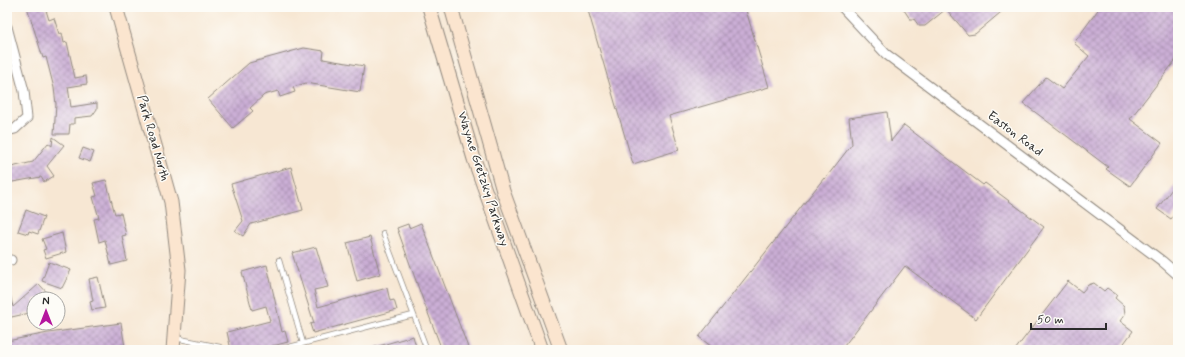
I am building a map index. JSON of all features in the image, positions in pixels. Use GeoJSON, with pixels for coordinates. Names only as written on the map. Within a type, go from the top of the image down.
{"type":"FeatureCollection","features":[{"type":"Feature","properties":{"kind":"main road","name":"Park Road North"},"geometry":{"type":"LineString","coordinates":[[116,7],[171,202],[179,270],[174,344]]}},
{"type":"Feature","properties":{"kind":"main road","name":"Wayne Gretzky Parkway"},"geometry":{"type":"LineString","coordinates":[[429,7],[474,159],[542,350]]}},
{"type":"Feature","properties":{"kind":"main road","name":"Wayne Gretzky Parkway"},"geometry":{"type":"LineString","coordinates":[[451,7],[503,191],[561,350]]}},
{"type":"Feature","properties":{"kind":"street","name":"Easton Road"},"geometry":{"type":"LineString","coordinates":[[842,7],[886,54],[1162,261],[1178,275]]}},
{"type":"Feature","properties":{"kind":"street"},"geometry":{"type":"LineString","coordinates":[[7,27],[24,91],[27,118],[15,129],[7,131]]}},
{"type":"Feature","properties":{"kind":"lane"},"geometry":{"type":"LineString","coordinates":[[383,233],[427,350]]}},
{"type":"Feature","properties":{"kind":"lane"},"geometry":{"type":"LineString","coordinates":[[279,260],[303,343]]}},
{"type":"Feature","properties":{"kind":"lane"},"geometry":{"type":"LineString","coordinates":[[278,350],[413,315]]}},
{"type":"Feature","properties":{"kind":"lane"},"geometry":{"type":"LineString","coordinates":[[174,344],[220,347],[220,350]]}},
{"type":"Feature","properties":{"kind":"building"},"geometry":{"type":"Polygon","coordinates":[[[27,7],[45,7],[49,20],[54,18],[59,34],[62,33],[64,43],[67,42],[75,78],[86,76],[87,84],[68,87],[71,107],[97,103],[97,109],[92,116],[74,118],[74,124],[70,124],[69,134],[54,134],[56,104],[54,88],[46,57],[43,58],[27,7]]]}},
{"type":"Feature","properties":{"kind":"building"},"geometry":{"type":"Polygon","coordinates":[[[587,7],[745,7],[769,87],[669,116],[679,150],[633,164],[587,7]]]}},
{"type":"Feature","properties":{"kind":"building"},"geometry":{"type":"Polygon","coordinates":[[[902,7],[1007,7],[975,34],[968,35],[946,9],[925,26],[919,26],[914,19],[910,19],[902,7]]]}},
{"type":"Feature","properties":{"kind":"building"},"geometry":{"type":"Polygon","coordinates":[[[1100,7],[1178,7],[1178,57],[1130,119],[1162,143],[1130,186],[1106,169],[1108,167],[1023,103],[1046,77],[1062,89],[1089,56],[1074,43],[1100,7]]]}},
{"type":"Feature","properties":{"kind":"building"},"geometry":{"type":"Polygon","coordinates":[[[304,48],[324,51],[323,59],[364,66],[360,92],[306,83],[293,87],[295,92],[280,97],[278,91],[264,95],[250,108],[253,111],[233,128],[208,99],[249,63],[304,48]]]}},
{"type":"Feature","properties":{"kind":"building"},"geometry":{"type":"Polygon","coordinates":[[[887,112],[891,141],[904,125],[983,185],[985,183],[1044,227],[976,319],[905,266],[841,350],[716,350],[699,337],[852,144],[849,118],[887,112]]]}},
{"type":"Feature","properties":{"kind":"building"},"geometry":{"type":"Polygon","coordinates":[[[53,137],[64,145],[47,166],[54,176],[44,182],[41,177],[7,183],[7,168],[33,162],[48,143],[52,146],[53,137]]]}},
{"type":"Feature","properties":{"kind":"building"},"geometry":{"type":"Polygon","coordinates":[[[83,148],[94,152],[90,162],[79,158],[83,148]]]}},
{"type":"Feature","properties":{"kind":"building"},"geometry":{"type":"Polygon","coordinates":[[[291,167],[303,210],[251,224],[243,236],[235,231],[243,221],[231,184],[291,167]]]}},
{"type":"Feature","properties":{"kind":"building"},"geometry":{"type":"Polygon","coordinates":[[[106,180],[115,214],[121,213],[126,235],[122,236],[127,261],[111,265],[105,240],[99,242],[94,219],[99,218],[93,197],[97,196],[93,183],[106,180]]]}},
{"type":"Feature","properties":{"kind":"building"},"geometry":{"type":"Polygon","coordinates":[[[1178,181],[1178,210],[1171,219],[1157,209],[1178,181]]]}},
{"type":"Feature","properties":{"kind":"building"},"geometry":{"type":"Polygon","coordinates":[[[26,210],[44,217],[38,234],[29,231],[28,234],[18,231],[26,210]]]}},
{"type":"Feature","properties":{"kind":"building"},"geometry":{"type":"Polygon","coordinates":[[[421,223],[469,350],[442,350],[420,292],[397,228],[408,224],[409,228],[421,223]]]}},
{"type":"Feature","properties":{"kind":"building"},"geometry":{"type":"Polygon","coordinates":[[[62,233],[66,252],[46,258],[43,250],[46,249],[42,239],[62,233]]]}},
{"type":"Feature","properties":{"kind":"building"},"geometry":{"type":"Polygon","coordinates":[[[370,237],[380,274],[357,281],[347,243],[370,237]]]}},
{"type":"Feature","properties":{"kind":"building"},"geometry":{"type":"Polygon","coordinates":[[[316,247],[328,287],[314,290],[318,307],[387,288],[390,301],[394,300],[397,310],[313,333],[310,324],[314,323],[292,253],[316,247]]]}},
{"type":"Feature","properties":{"kind":"building"},"geometry":{"type":"Polygon","coordinates":[[[49,262],[71,270],[62,288],[42,281],[49,262]]]}},
{"type":"Feature","properties":{"kind":"building"},"geometry":{"type":"Polygon","coordinates":[[[267,265],[282,332],[285,331],[288,342],[257,350],[231,350],[227,332],[270,321],[266,306],[252,310],[242,272],[267,265]]]}},
{"type":"Feature","properties":{"kind":"building"},"geometry":{"type":"Polygon","coordinates":[[[98,277],[105,308],[92,310],[90,302],[93,301],[89,279],[98,277]]]}},
{"type":"Feature","properties":{"kind":"building"},"geometry":{"type":"Polygon","coordinates":[[[1068,281],[1082,292],[1088,285],[1094,283],[1104,291],[1107,288],[1117,295],[1115,298],[1124,306],[1125,314],[1120,321],[1133,331],[1119,350],[1015,350],[1068,281]]]}},
{"type":"Feature","properties":{"kind":"building"},"geometry":{"type":"Polygon","coordinates":[[[39,284],[46,291],[31,291],[39,284]]]}},
{"type":"Feature","properties":{"kind":"building"},"geometry":{"type":"Polygon","coordinates":[[[7,294],[10,294],[13,307],[26,296],[26,314],[7,318],[7,294]]]}},
{"type":"Feature","properties":{"kind":"building"},"geometry":{"type":"Polygon","coordinates":[[[121,323],[125,347],[101,350],[7,350],[7,341],[121,323]]]}},
{"type":"Feature","properties":{"kind":"building"},"geometry":{"type":"Polygon","coordinates":[[[413,336],[417,350],[372,350],[372,348],[413,336]]]}}]}
